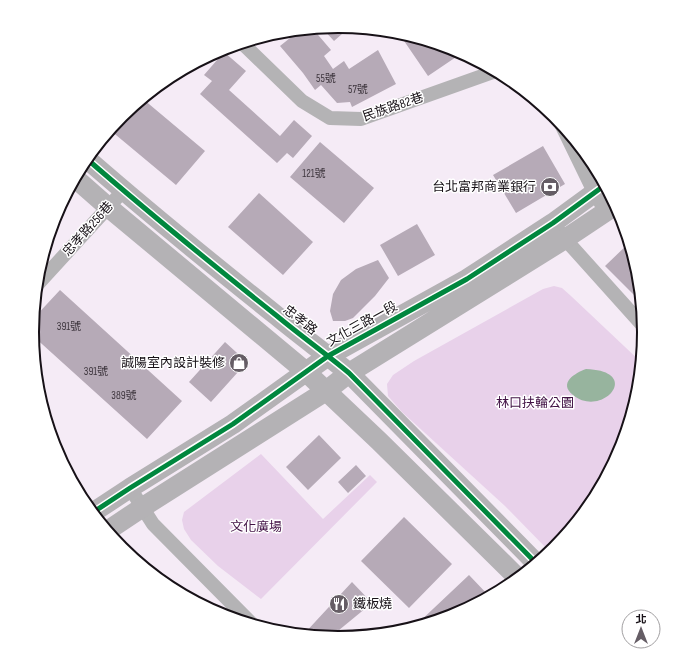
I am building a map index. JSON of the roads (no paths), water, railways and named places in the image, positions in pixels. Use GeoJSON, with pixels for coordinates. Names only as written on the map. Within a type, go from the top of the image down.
{"type":"FeatureCollection","features":[{"type":"Feature","properties":{"kind":"street","name":"民族路82巷"},"geometry":{"type":"LineString","coordinates":[[250,47],[302,101],[330,118],[361,119],[489,74]]}},
{"type":"Feature","properties":{"kind":"street"},"geometry":{"type":"LineString","coordinates":[[580,155],[609,205]]}},
{"type":"Feature","properties":{"kind":"street","name":"忠孝路"},"geometry":{"type":"LineString","coordinates":[[91,163],[278,318],[349,373],[533,560]]}},
{"type":"Feature","properties":{"kind":"street"},"geometry":{"type":"LineString","coordinates":[[80,182],[326,390],[515,575]]}},
{"type":"Feature","properties":{"kind":"street","name":"文化三路一段"},"geometry":{"type":"LineString","coordinates":[[97,510],[233,424],[328,356],[467,279],[600,189]]}},
{"type":"Feature","properties":{"kind":"street","name":"忠孝路256巷"},"geometry":{"type":"LineString","coordinates":[[45,277],[123,191]]}},
{"type":"Feature","properties":{"kind":"street"},"geometry":{"type":"LineString","coordinates":[[111,528],[326,390],[349,373],[565,239],[611,208]]}},
{"type":"Feature","properties":{"kind":"street"},"geometry":{"type":"LineString","coordinates":[[553,222],[565,239],[637,319]]}},
{"type":"Feature","properties":{"kind":"street"},"geometry":{"type":"LineString","coordinates":[[130,488],[153,524],[233,612]]}},
{"type":"Feature","properties":{"kind":"place","name":"台北富邦商業銀行"},"geometry":{"type":"Point","coordinates":[550,187]}},
{"type":"Feature","properties":{"kind":"place","name":"誠陽室內設計裝修"},"geometry":{"type":"Point","coordinates":[239,363]}},
{"type":"Feature","properties":{"kind":"place","name":"鐵板燒"},"geometry":{"type":"Point","coordinates":[339,604]}},
{"type":"Feature","properties":{"kind":"park label","name":"林口扶輪公園"},"geometry":{"type":"Point","coordinates":[535,403]}},
{"type":"Feature","properties":{"kind":"park label","name":"文化廣場"},"geometry":{"type":"Point","coordinates":[256,527]}}]}
